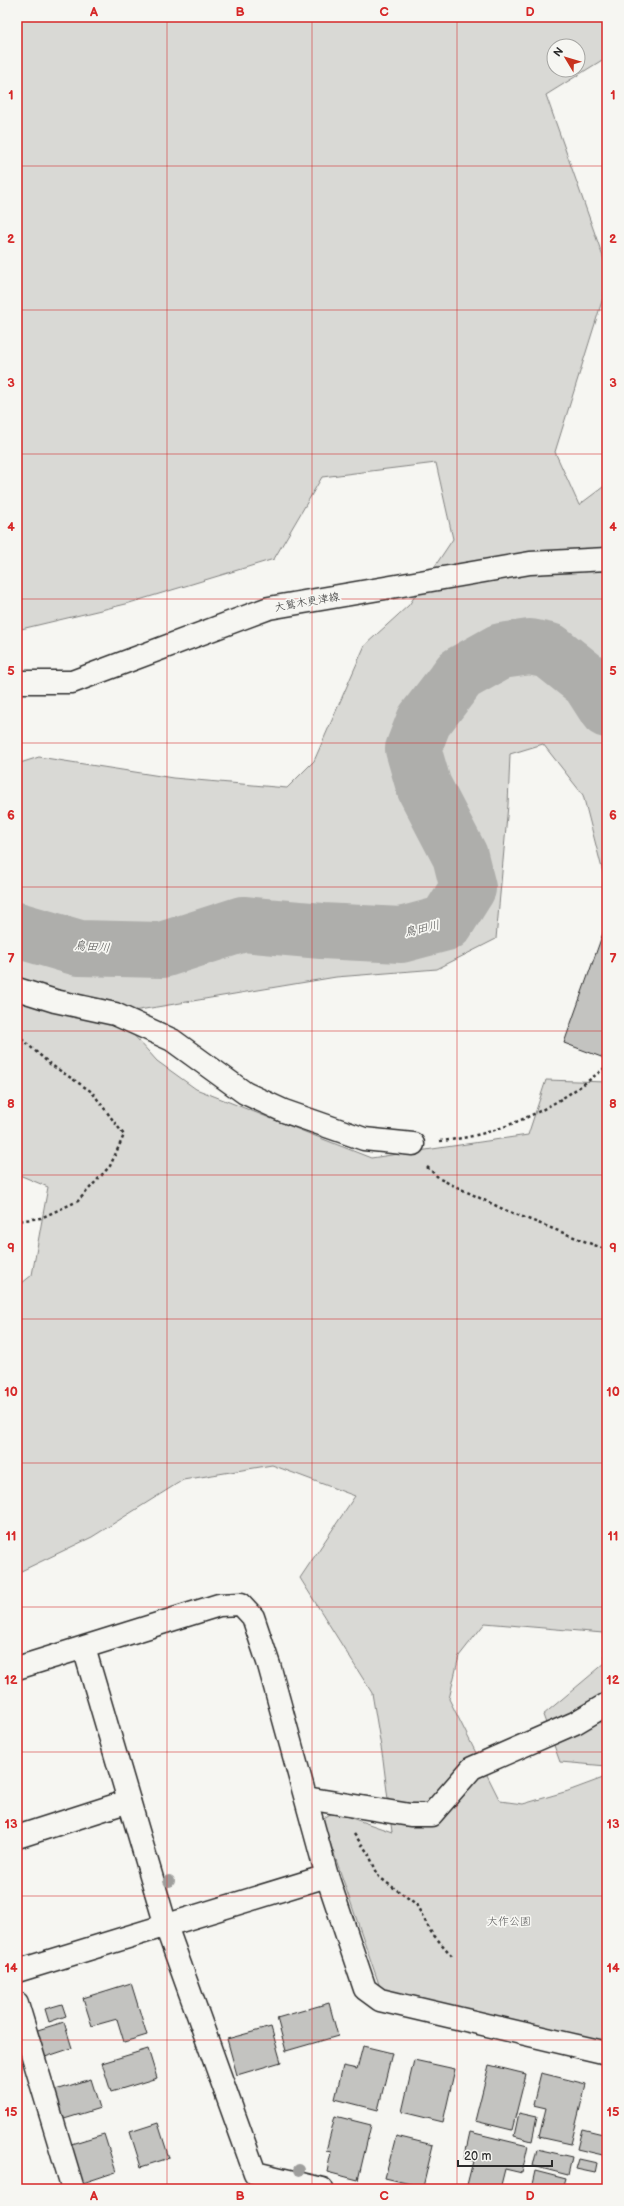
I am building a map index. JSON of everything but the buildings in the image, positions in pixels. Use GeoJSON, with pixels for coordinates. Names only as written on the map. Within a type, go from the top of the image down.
{"type":"FeatureCollection","features":[{"type":"Feature","properties":{"kind":"street","name":"大鷲木更津線"},"geometry":{"type":"LineString","coordinates":[[17,682],[72,682],[269,608],[530,563],[607,559]]}},
{"type":"Feature","properties":{"kind":"street"},"geometry":{"type":"LineString","coordinates":[[17,989],[55,1001],[115,1014],[172,1040],[245,1093],[284,1111],[364,1139],[413,1144]]}},
{"type":"Feature","properties":{"kind":"street"},"geometry":{"type":"LineString","coordinates":[[17,1668],[219,1605],[241,1604],[253,1617],[270,1665],[327,1876],[365,1989],[380,2000],[607,2053]]}},
{"type":"Feature","properties":{"kind":"street"},"geometry":{"type":"LineString","coordinates":[[84,1648],[166,1926],[255,2173],[322,2189]]}},
{"type":"Feature","properties":{"kind":"street"},"geometry":{"type":"LineString","coordinates":[[306,1798],[410,1815],[431,1815],[472,1768],[575,1723],[607,1704]]}},
{"type":"Feature","properties":{"kind":"street"},"geometry":{"type":"LineString","coordinates":[[17,1837],[130,1801]]}},
{"type":"Feature","properties":{"kind":"street"},"geometry":{"type":"LineString","coordinates":[[17,1971],[327,1876]]}},
{"type":"Feature","properties":{"kind":"street"},"geometry":{"type":"LineString","coordinates":[[17,2003],[73,2189]]}},
{"type":"Feature","properties":{"kind":"path"},"geometry":{"type":"LineString","coordinates":[[17,1035],[50,1064],[92,1092],[124,1135],[110,1166],[78,1201],[41,1218],[17,1221]]}},
{"type":"Feature","properties":{"kind":"path"},"geometry":{"type":"LineString","coordinates":[[607,1066],[588,1082],[540,1112],[493,1130],[456,1140],[413,1144],[418,1158],[440,1179],[505,1210],[607,1250]]}},
{"type":"Feature","properties":{"kind":"path"},"geometry":{"type":"LineString","coordinates":[[352,1831],[368,1852],[379,1877],[416,1904],[431,1932],[453,1956]]}},
{"type":"Feature","properties":{"kind":"green space","name":"大作公園"},"geometry":{"type":"Polygon","coordinates":[[[17,17],[607,17],[607,57],[586,70],[586,38],[546,38],[546,78],[573,78],[546,95],[607,268],[607,285],[555,452],[579,505],[607,484],[607,888],[583,795],[543,744],[510,754],[508,805],[496,939],[437,969],[336,977],[115,1014],[157,1061],[196,1089],[371,1158],[528,1135],[546,1080],[607,1082],[607,1766],[560,1762],[543,1715],[605,1663],[603,1633],[485,1623],[459,1656],[449,1699],[500,1801],[523,1804],[568,1791],[603,1778],[607,1782],[607,2043],[383,1996],[322,1819],[334,1812],[392,1832],[383,1759],[372,1693],[300,1578],[355,1496],[272,1465],[183,1480],[92,1537],[17,1573],[17,1287],[32,1275],[48,1187],[17,1174],[17,764],[39,757],[173,778],[287,788],[314,761],[365,645],[409,605],[453,539],[436,463],[322,477],[274,559],[126,604],[17,630],[17,17]]]}},
{"type":"Feature","properties":{"kind":"waterway","name":"鳥田川"},"geometry":{"type":"LineString","coordinates":[[17,930],[79,948],[162,950],[243,924],[322,931],[401,935],[446,923],[468,888],[460,856],[424,787],[413,749],[424,721],[460,674],[501,651],[530,647],[550,651],[589,682],[607,710]]}}]}
